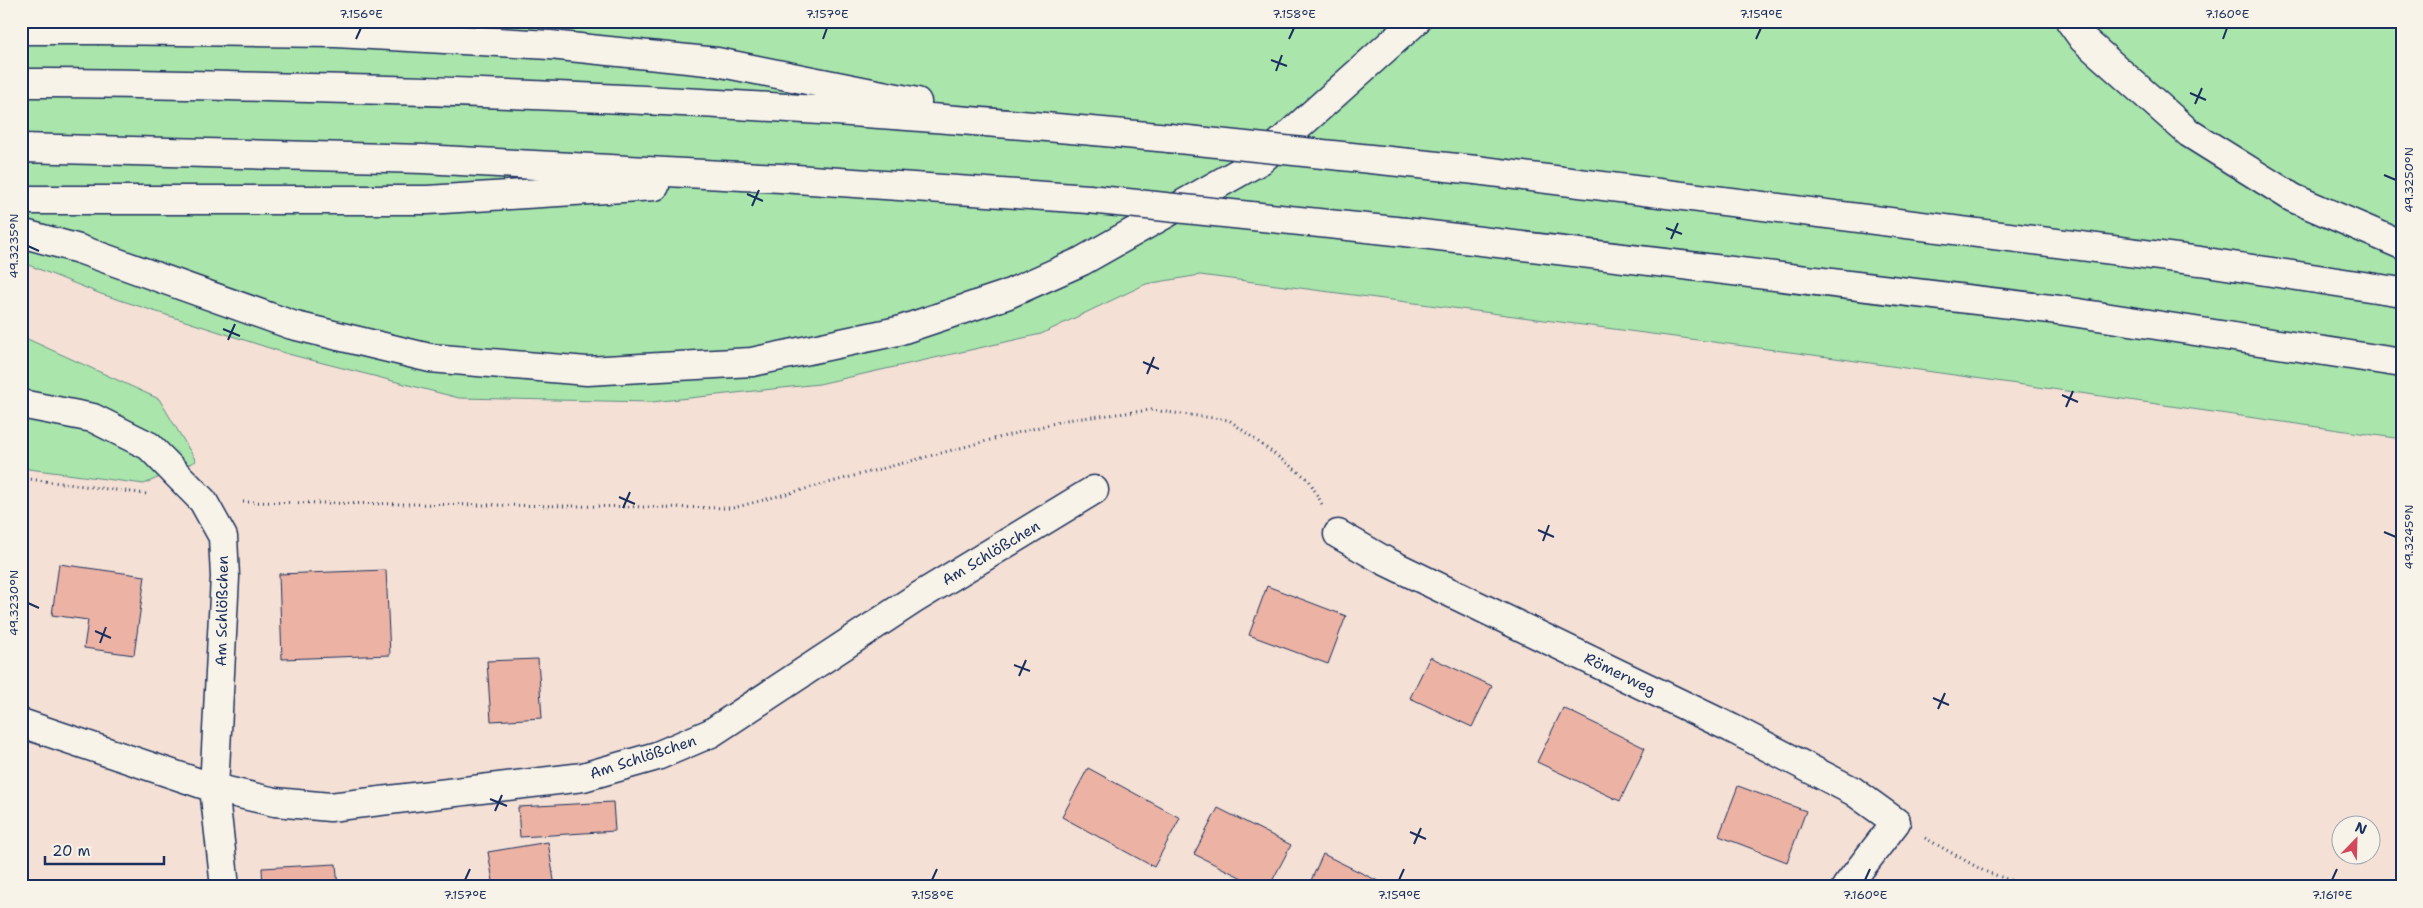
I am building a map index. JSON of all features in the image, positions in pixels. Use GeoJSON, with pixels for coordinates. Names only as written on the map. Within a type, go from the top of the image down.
{"type":"FeatureCollection","features":[{"type":"Feature","properties":{"kind":"main road"},"geometry":{"type":"LineString","coordinates":[[336,33],[427,21]]}},
{"type":"Feature","properties":{"kind":"main road"},"geometry":{"type":"LineString","coordinates":[[21,233],[79,249],[292,325],[430,358],[586,371],[752,362],[898,331],[1006,295],[1082,261],[1261,160],[1416,21]]}},
{"type":"Feature","properties":{"kind":"main road"},"geometry":{"type":"LineString","coordinates":[[2070,21],[2083,39],[2189,132],[2293,198],[2402,245]]}},
{"type":"Feature","properties":{"kind":"main road"},"geometry":{"type":"LineString","coordinates":[[21,30],[336,33],[550,45],[717,62],[1036,126]]}},
{"type":"Feature","properties":{"kind":"main road"},"geometry":{"type":"LineString","coordinates":[[21,83],[431,91],[529,95],[784,107],[1036,126],[1476,170],[2200,261],[2402,292]]}},
{"type":"Feature","properties":{"kind":"main road"},"geometry":{"type":"LineString","coordinates":[[33,148],[423,159],[781,178],[1088,198],[1405,232],[2059,310],[2402,363]]}},
{"type":"Feature","properties":{"kind":"main road"},"geometry":{"type":"LineString","coordinates":[[21,200],[427,200],[781,178]]}},
{"type":"Feature","properties":{"kind":"main road","name":"Am Schlößchen"},"geometry":{"type":"LineString","coordinates":[[21,404],[93,418],[149,446],[203,501],[222,537],[225,578],[214,788],[225,887]]}},
{"type":"Feature","properties":{"kind":"main road","name":"Am Schlößchen"},"geometry":{"type":"LineString","coordinates":[[21,723],[214,788],[275,802],[330,807],[583,776],[657,756],[711,733],[913,600],[1094,490]]}},
{"type":"Feature","properties":{"kind":"main road","name":"Römerweg"},"geometry":{"type":"LineString","coordinates":[[1338,534],[1385,561],[1731,728],[1853,791],[1896,822]]}},
{"type":"Feature","properties":{"kind":"main road"},"geometry":{"type":"LineString","coordinates":[[1846,887],[1896,822]]}},
{"type":"Feature","properties":{"kind":"path"},"geometry":{"type":"LineString","coordinates":[[21,478],[203,501],[733,508],[1066,420],[1150,410],[1229,420],[1309,480],[1338,534]]}},
{"type":"Feature","properties":{"kind":"path"},"geometry":{"type":"LineString","coordinates":[[1896,822],[1984,871],[2029,887]]}},
{"type":"Feature","properties":{"kind":"green space"},"geometry":{"type":"Polygon","coordinates":[[[21,21],[2402,21],[2402,439],[1828,357],[1200,275],[1146,284],[1041,334],[819,384],[652,402],[459,398],[288,354],[101,294],[21,262],[21,21]]]}},
{"type":"Feature","properties":{"kind":"green space"},"geometry":{"type":"Polygon","coordinates":[[[21,336],[159,399],[196,461],[144,484],[21,468],[21,336]]]}},
{"type":"Feature","properties":{"kind":"building"},"geometry":{"type":"Polygon","coordinates":[[[59,564],[145,576],[134,655],[84,648],[88,620],[52,615],[59,564]]]}},
{"type":"Feature","properties":{"kind":"building"},"geometry":{"type":"Polygon","coordinates":[[[386,570],[390,655],[282,659],[279,574],[386,570]]]}},
{"type":"Feature","properties":{"kind":"building"},"geometry":{"type":"Polygon","coordinates":[[[1267,586],[1346,616],[1328,664],[1249,635],[1267,586]]]}},
{"type":"Feature","properties":{"kind":"building"},"geometry":{"type":"Polygon","coordinates":[[[1430,657],[1492,686],[1472,727],[1410,698],[1430,657]]]}},
{"type":"Feature","properties":{"kind":"building"},"geometry":{"type":"Polygon","coordinates":[[[538,659],[542,718],[491,721],[487,661],[538,659]]]}},
{"type":"Feature","properties":{"kind":"building"},"geometry":{"type":"Polygon","coordinates":[[[1563,708],[1645,748],[1620,801],[1537,762],[1563,708]]]}},
{"type":"Feature","properties":{"kind":"building"},"geometry":{"type":"Polygon","coordinates":[[[1088,768],[1180,818],[1154,867],[1062,817],[1088,768]]]}},
{"type":"Feature","properties":{"kind":"building"},"geometry":{"type":"Polygon","coordinates":[[[1738,786],[1806,811],[1787,862],[1719,836],[1738,786]]]}},
{"type":"Feature","properties":{"kind":"building"},"geometry":{"type":"Polygon","coordinates":[[[613,802],[615,831],[520,837],[518,807],[613,802]]]}},
{"type":"Feature","properties":{"kind":"building"},"geometry":{"type":"Polygon","coordinates":[[[1218,808],[1291,845],[1269,887],[1260,887],[1194,854],[1218,808]]]}},
{"type":"Feature","properties":{"kind":"building"},"geometry":{"type":"Polygon","coordinates":[[[548,842],[555,887],[494,887],[488,852],[548,842]]]}},
{"type":"Feature","properties":{"kind":"building"},"geometry":{"type":"Polygon","coordinates":[[[1323,854],[1390,887],[1308,887],[1323,854]]]}},
{"type":"Feature","properties":{"kind":"building"},"geometry":{"type":"Polygon","coordinates":[[[336,864],[338,887],[263,887],[262,868],[336,864]]]}}]}
